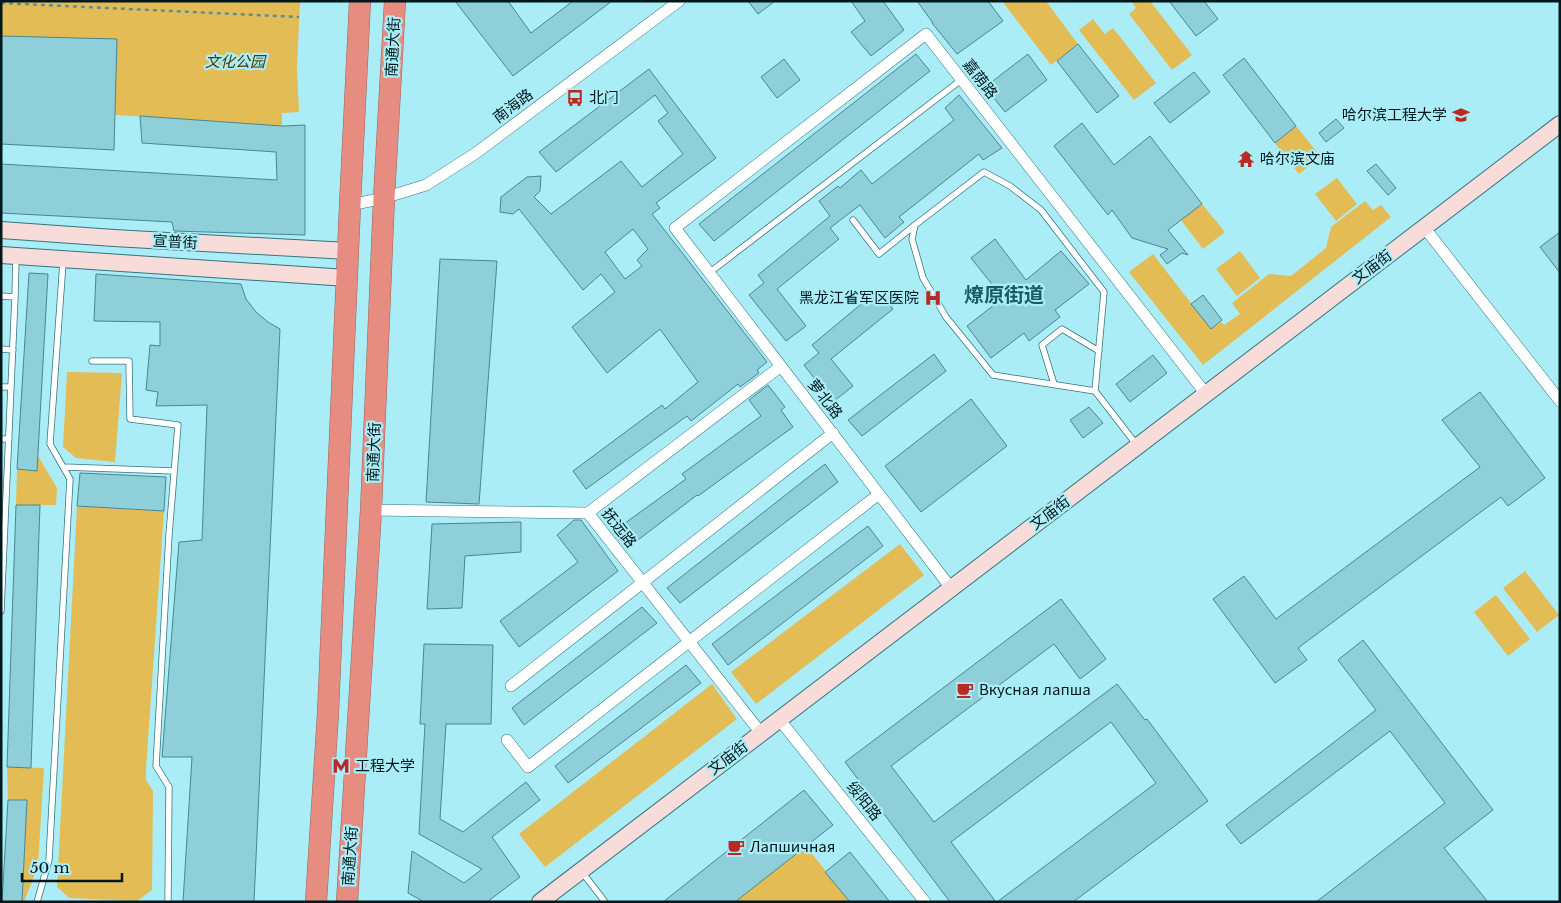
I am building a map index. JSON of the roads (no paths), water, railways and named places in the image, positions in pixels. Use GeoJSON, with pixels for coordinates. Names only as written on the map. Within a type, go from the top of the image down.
{"type":"FeatureCollection","features":[{"type":"Feature","properties":{"kind":"highway","name":"南通大街"},"geometry":{"type":"LineString","coordinates":[[316,902],[328,713],[360,1]]}},
{"type":"Feature","properties":{"kind":"highway","name":"南通大街"},"geometry":{"type":"LineString","coordinates":[[347,902],[371,510],[384,198],[395,1]]}},
{"type":"Feature","properties":{"kind":"main road","name":"文庙街"},"geometry":{"type":"LineString","coordinates":[[540,902],[1560,124]]}},
{"type":"Feature","properties":{"kind":"main road","name":"宣普街"},"geometry":{"type":"LineString","coordinates":[[1,230],[348,252]]}},
{"type":"Feature","properties":{"kind":"main road","name":"宣普街"},"geometry":{"type":"LineString","coordinates":[[9,255],[347,278]]}},
{"type":"Feature","properties":{"kind":"street","name":"南海路"},"geometry":{"type":"LineString","coordinates":[[350,205],[384,198],[426,185],[476,152],[679,1]]}},
{"type":"Feature","properties":{"kind":"street","name":"嘉荫路"},"geometry":{"type":"LineString","coordinates":[[675,228],[926,34],[1206,394]]}},
{"type":"Feature","properties":{"kind":"street","name":"萝北路"},"geometry":{"type":"LineString","coordinates":[[675,228],[951,588]]}},
{"type":"Feature","properties":{"kind":"street"},"geometry":{"type":"LineString","coordinates":[[1424,228],[1560,401]]}},
{"type":"Feature","properties":{"kind":"street"},"geometry":{"type":"LineString","coordinates":[[588,513],[781,366]]}},
{"type":"Feature","properties":{"kind":"street"},"geometry":{"type":"LineString","coordinates":[[512,686],[833,433]]}},
{"type":"Feature","properties":{"kind":"street"},"geometry":{"type":"LineString","coordinates":[[507,740],[528,767],[879,494]]}},
{"type":"Feature","properties":{"kind":"street","name":"抚远路"},"geometry":{"type":"LineString","coordinates":[[371,510],[588,513],[761,733]]}},
{"type":"Feature","properties":{"kind":"street","name":"绥阳路"},"geometry":{"type":"LineString","coordinates":[[779,719],[925,902]]}},
{"type":"Feature","properties":{"kind":"lane"},"geometry":{"type":"LineString","coordinates":[[710,273],[961,80]]}},
{"type":"Feature","properties":{"kind":"lane"},"geometry":{"type":"LineString","coordinates":[[853,220],[879,254],[984,172],[1010,186],[1041,210],[1104,292],[1096,391],[1138,446]]}},
{"type":"Feature","properties":{"kind":"lane"},"geometry":{"type":"LineString","coordinates":[[915,225],[912,239],[923,278],[946,317],[993,375],[1096,391]]}},
{"type":"Feature","properties":{"kind":"lane"},"geometry":{"type":"LineString","coordinates":[[1,611],[4,480],[9,439],[15,297],[9,255]]}},
{"type":"Feature","properties":{"kind":"lane"},"geometry":{"type":"LineString","coordinates":[[37,902],[49,860],[70,479],[50,444],[64,259]]}},
{"type":"Feature","properties":{"kind":"lane"},"geometry":{"type":"LineString","coordinates":[[1,296],[15,297]]}},
{"type":"Feature","properties":{"kind":"lane"},"geometry":{"type":"LineString","coordinates":[[1054,384],[1042,345],[1062,329],[1099,351]]}},
{"type":"Feature","properties":{"kind":"lane"},"geometry":{"type":"LineString","coordinates":[[1,349],[13,350]]}},
{"type":"Feature","properties":{"kind":"lane"},"geometry":{"type":"LineString","coordinates":[[92,361],[129,361],[130,420],[178,425],[156,766],[169,787],[168,902]]}},
{"type":"Feature","properties":{"kind":"lane"},"geometry":{"type":"LineString","coordinates":[[1,387],[11,387]]}},
{"type":"Feature","properties":{"kind":"lane"},"geometry":{"type":"LineString","coordinates":[[1,439],[9,439]]}},
{"type":"Feature","properties":{"kind":"lane"},"geometry":{"type":"LineString","coordinates":[[64,467],[174,471]]}},
{"type":"Feature","properties":{"kind":"lane"},"geometry":{"type":"LineString","coordinates":[[581,870],[606,902]]}},
{"type":"Feature","properties":{"kind":"place","name":"北门"},"geometry":{"type":"Point","coordinates":[575,98]}},
{"type":"Feature","properties":{"kind":"place","name":"哈尔滨工程大学"},"geometry":{"type":"Point","coordinates":[1461,115]}},
{"type":"Feature","properties":{"kind":"place","name":"哈尔滨文庙"},"geometry":{"type":"Point","coordinates":[1246,159]}},
{"type":"Feature","properties":{"kind":"place","name":"黑龙江省军区医院"},"geometry":{"type":"Point","coordinates":[933,298]}},
{"type":"Feature","properties":{"kind":"place","name":"Вкусная лапша"},"geometry":{"type":"Point","coordinates":[965,690]}},
{"type":"Feature","properties":{"kind":"place","name":"工程大学"},"geometry":{"type":"Point","coordinates":[341,766]}},
{"type":"Feature","properties":{"kind":"place","name":"Лапшичная"},"geometry":{"type":"Point","coordinates":[736,847]}},
{"type":"Feature","properties":{"kind":"district","name":"燎原街道"},"geometry":{"type":"Point","coordinates":[1004,295]}},
{"type":"Feature","properties":{"kind":"park label","name":"文化公园"},"geometry":{"type":"Point","coordinates":[235,62]}}]}
